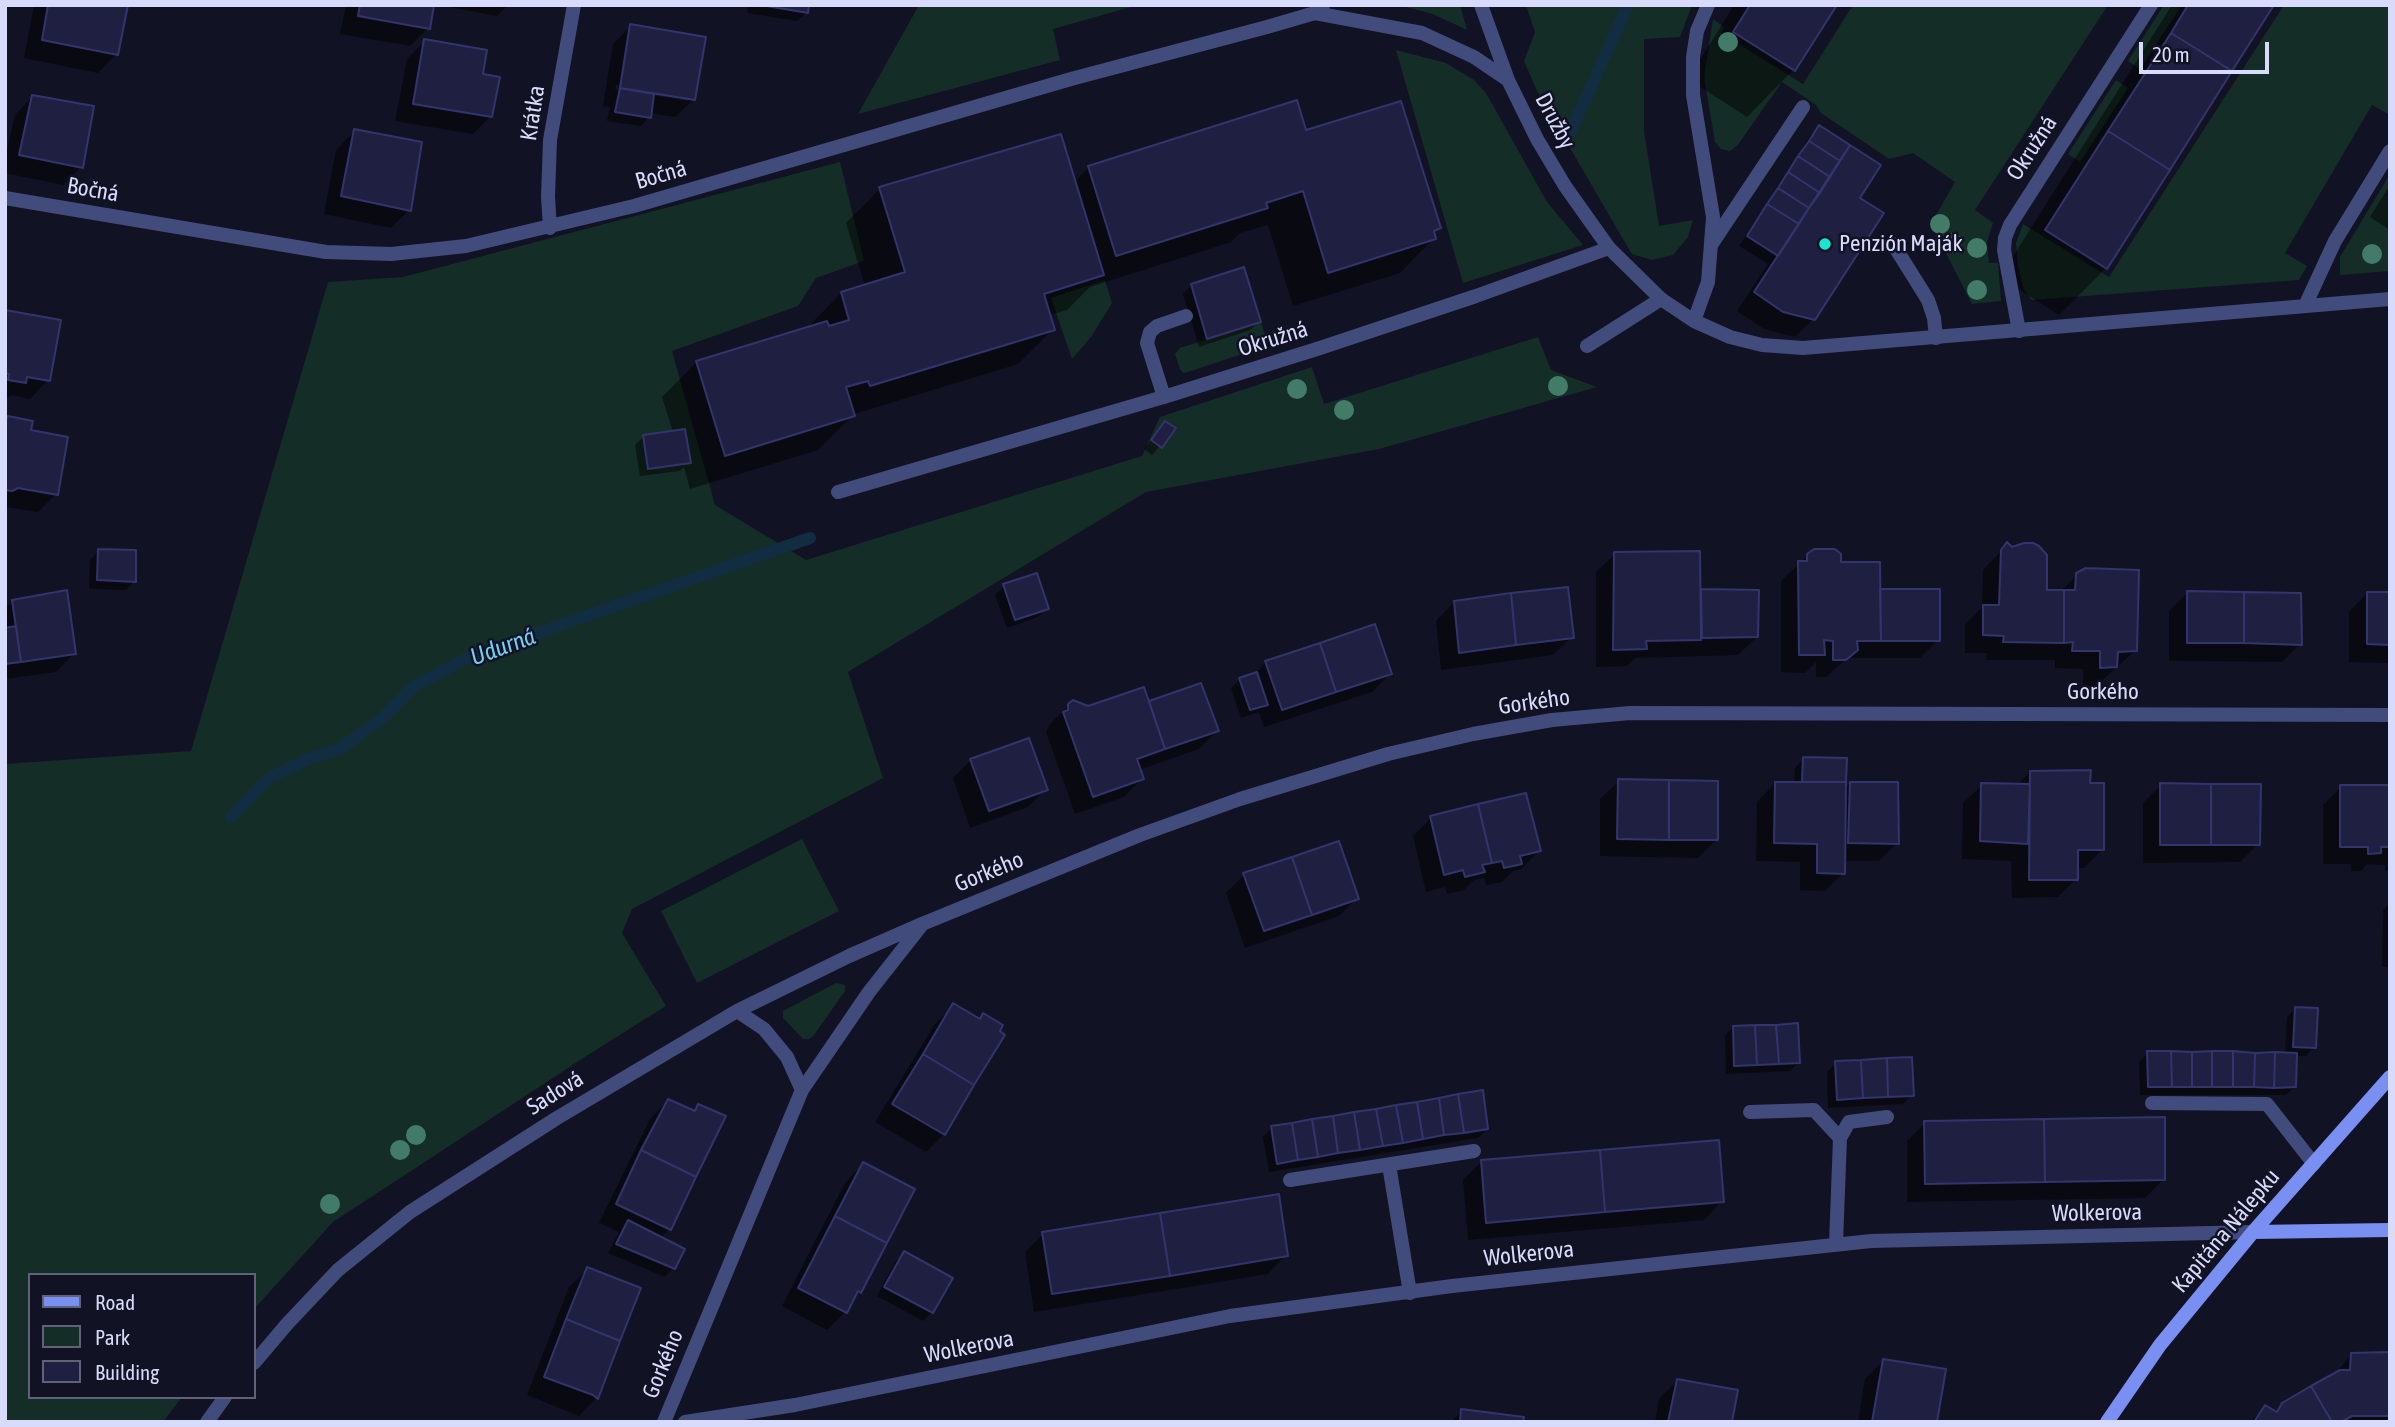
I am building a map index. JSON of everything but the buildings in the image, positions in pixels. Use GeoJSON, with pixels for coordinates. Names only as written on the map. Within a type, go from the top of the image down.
{"type":"FeatureCollection","features":[{"type":"Feature","properties":{"kind":"street","name":"Krátka"},"geometry":{"type":"LineString","coordinates":[[550,228],[550,140],[575,5]]}},
{"type":"Feature","properties":{"kind":"street","name":"Družby"},"geometry":{"type":"LineString","coordinates":[[1481,5],[1508,80],[1537,139],[1565,186],[1609,248]]}},
{"type":"Feature","properties":{"kind":"street"},"geometry":{"type":"LineString","coordinates":[[1694,321],[1708,282],[1713,217],[1693,96],[1693,58],[1697,30],[1708,5]]}},
{"type":"Feature","properties":{"kind":"street","name":"Okružná"},"geometry":{"type":"LineString","coordinates":[[2019,331],[2004,250],[2010,225],[2151,5]]}},
{"type":"Feature","properties":{"kind":"street","name":"Bočná"},"geometry":{"type":"LineString","coordinates":[[5,198],[326,252],[391,254],[454,248],[550,228],[634,206],[1319,9],[1422,33],[1474,57],[1508,80]]}},
{"type":"Feature","properties":{"kind":"street"},"geometry":{"type":"LineString","coordinates":[[1711,245],[1803,107]]}},
{"type":"Feature","properties":{"kind":"street"},"geometry":{"type":"LineString","coordinates":[[2305,306],[2335,241],[2390,151]]}},
{"type":"Feature","properties":{"kind":"street"},"geometry":{"type":"LineString","coordinates":[[1893,244],[1928,300],[1934,318],[1936,338]]}},
{"type":"Feature","properties":{"kind":"street"},"geometry":{"type":"LineString","coordinates":[[1609,248],[1661,299],[1694,321],[1730,337],[1762,345],[1802,348],[2390,299]]}},
{"type":"Feature","properties":{"kind":"street","name":"Okružná"},"geometry":{"type":"LineString","coordinates":[[838,492],[1164,397],[1476,296],[1609,248]]}},
{"type":"Feature","properties":{"kind":"street"},"geometry":{"type":"LineString","coordinates":[[1587,345],[1661,299]]}},
{"type":"Feature","properties":{"kind":"street"},"geometry":{"type":"LineString","coordinates":[[1164,397],[1147,343],[1150,332],[1157,326],[1186,316]]}},
{"type":"Feature","properties":{"kind":"street","name":"Gorkého"},"geometry":{"type":"LineString","coordinates":[[664,1422],[802,1090],[869,992],[922,924],[1140,835],[1240,799],[1388,754],[1472,734],[1552,720],[1630,713],[2390,715]]}},
{"type":"Feature","properties":{"kind":"street","name":"Sadová"},"geometry":{"type":"LineString","coordinates":[[256,1361],[286,1324],[338,1270],[410,1212],[557,1118],[737,1011],[849,956],[922,924]]}},
{"type":"Feature","properties":{"kind":"street"},"geometry":{"type":"LineString","coordinates":[[737,1011],[764,1029],[787,1057],[802,1090]]}},
{"type":"Feature","properties":{"kind":"street","name":"Kapitána Nálepku"},"geometry":{"type":"LineString","coordinates":[[2107,1422],[2160,1345],[2253,1232],[2387,1085]]}},
{"type":"Feature","properties":{"kind":"street"},"geometry":{"type":"LineString","coordinates":[[2152,1103],[2267,1104],[2314,1164]]}},
{"type":"Feature","properties":{"kind":"street"},"geometry":{"type":"LineString","coordinates":[[1750,1112],[1814,1110],[1840,1138]]}},
{"type":"Feature","properties":{"kind":"street"},"geometry":{"type":"LineString","coordinates":[[1836,1244],[1840,1138],[1849,1122],[1887,1117]]}},
{"type":"Feature","properties":{"kind":"street"},"geometry":{"type":"LineString","coordinates":[[1290,1180],[1474,1152]]}},
{"type":"Feature","properties":{"kind":"street"},"geometry":{"type":"LineString","coordinates":[[1389,1165],[1410,1293]]}},
{"type":"Feature","properties":{"kind":"street","name":"Wolkerova"},"geometry":{"type":"LineString","coordinates":[[685,1422],[795,1405],[1230,1316],[1452,1286],[1871,1241],[2390,1230]]}},
{"type":"Feature","properties":{"kind":"street"},"geometry":{"type":"LineString","coordinates":[[207,1422],[224,1399]]}},
{"type":"Feature","properties":{"kind":"green space"},"geometry":{"type":"Polygon","coordinates":[[[919,5],[1138,5],[1053,29],[1060,60],[858,114],[919,5]]]}},
{"type":"Feature","properties":{"kind":"green space"},"geometry":{"type":"Polygon","coordinates":[[[1398,5],[1460,5],[1467,30],[1433,14],[1398,5]]]}},
{"type":"Feature","properties":{"kind":"green space"},"geometry":{"type":"Polygon","coordinates":[[[1526,5],[1692,5],[1680,37],[1644,39],[1644,131],[1659,226],[1693,220],[1688,237],[1673,255],[1652,260],[1632,254],[1620,234],[1537,91],[1524,61],[1535,32],[1526,5]]]}},
{"type":"Feature","properties":{"kind":"green space"},"geometry":{"type":"Polygon","coordinates":[[[1853,5],[2102,5],[2106,8],[1975,210],[1993,223],[1987,242],[1989,263],[1998,263],[2001,301],[1972,304],[1931,224],[1955,182],[1913,153],[1889,159],[1821,113],[1816,105],[1782,82],[1737,146],[1730,151],[1721,149],[1715,142],[1704,77],[1713,19],[1724,27],[1721,33],[1803,84],[1853,5]]]}},
{"type":"Feature","properties":{"kind":"green space"},"geometry":{"type":"Polygon","coordinates":[[[2164,5],[2182,5],[2140,69],[2128,61],[2164,5]]]}},
{"type":"Feature","properties":{"kind":"green space"},"geometry":{"type":"Polygon","coordinates":[[[2284,5],[2390,5],[2390,115],[2372,105],[2285,253],[2307,266],[2299,280],[2032,300],[2024,290],[2018,267],[2016,243],[2023,224],[2109,277],[2284,5]]]}},
{"type":"Feature","properties":{"kind":"green space"},"geometry":{"type":"Polygon","coordinates":[[[1396,50],[1446,63],[1474,80],[1486,93],[1547,202],[1583,245],[1463,283],[1396,50]]]}},
{"type":"Feature","properties":{"kind":"green space"},"geometry":{"type":"Polygon","coordinates":[[[2116,80],[2128,88],[2080,162],[2068,154],[2116,80]]]}},
{"type":"Feature","properties":{"kind":"green space"},"geometry":{"type":"Polygon","coordinates":[[[840,162],[864,261],[816,278],[798,306],[672,351],[715,505],[806,560],[1142,456],[1160,417],[1312,367],[1324,404],[1538,337],[1551,370],[1597,387],[1379,449],[1146,492],[848,672],[883,778],[632,909],[622,933],[666,1006],[333,1222],[256,1307],[256,1273],[28,1273],[28,1399],[180,1399],[163,1422],[5,1422],[5,764],[191,751],[328,282],[403,277],[840,162]]]}},
{"type":"Feature","properties":{"kind":"green space"},"geometry":{"type":"Polygon","coordinates":[[[2390,174],[2390,271],[2340,275],[2340,257],[2390,174]]]}},
{"type":"Feature","properties":{"kind":"green space"},"geometry":{"type":"Polygon","coordinates":[[[1105,280],[1112,303],[1091,337],[1072,359],[1051,298],[1105,280]]]}},
{"type":"Feature","properties":{"kind":"green space"},"geometry":{"type":"Polygon","coordinates":[[[1261,322],[1265,334],[1291,326],[1290,338],[1188,372],[1183,373],[1180,369],[1175,354],[1180,348],[1261,322]]]}},
{"type":"Feature","properties":{"kind":"green space"},"geometry":{"type":"Polygon","coordinates":[[[802,839],[839,911],[697,983],[661,911],[802,839]]]}},
{"type":"Feature","properties":{"kind":"green space"},"geometry":{"type":"Polygon","coordinates":[[[836,983],[845,985],[845,991],[814,1035],[803,1039],[783,1018],[783,1011],[836,983]]]}},
{"type":"Feature","properties":{"kind":"waterway"},"geometry":{"type":"LineString","coordinates":[[1571,131],[1628,5]]}},
{"type":"Feature","properties":{"kind":"waterway","name":"Udurná"},"geometry":{"type":"LineString","coordinates":[[231,817],[269,778],[306,760],[339,749],[382,719],[413,687],[469,657],[810,538]]}},
{"type":"Feature","properties":{"kind":"place","name":"Penzión Maják"},"geometry":{"type":"Point","coordinates":[1825,244]}}]}
